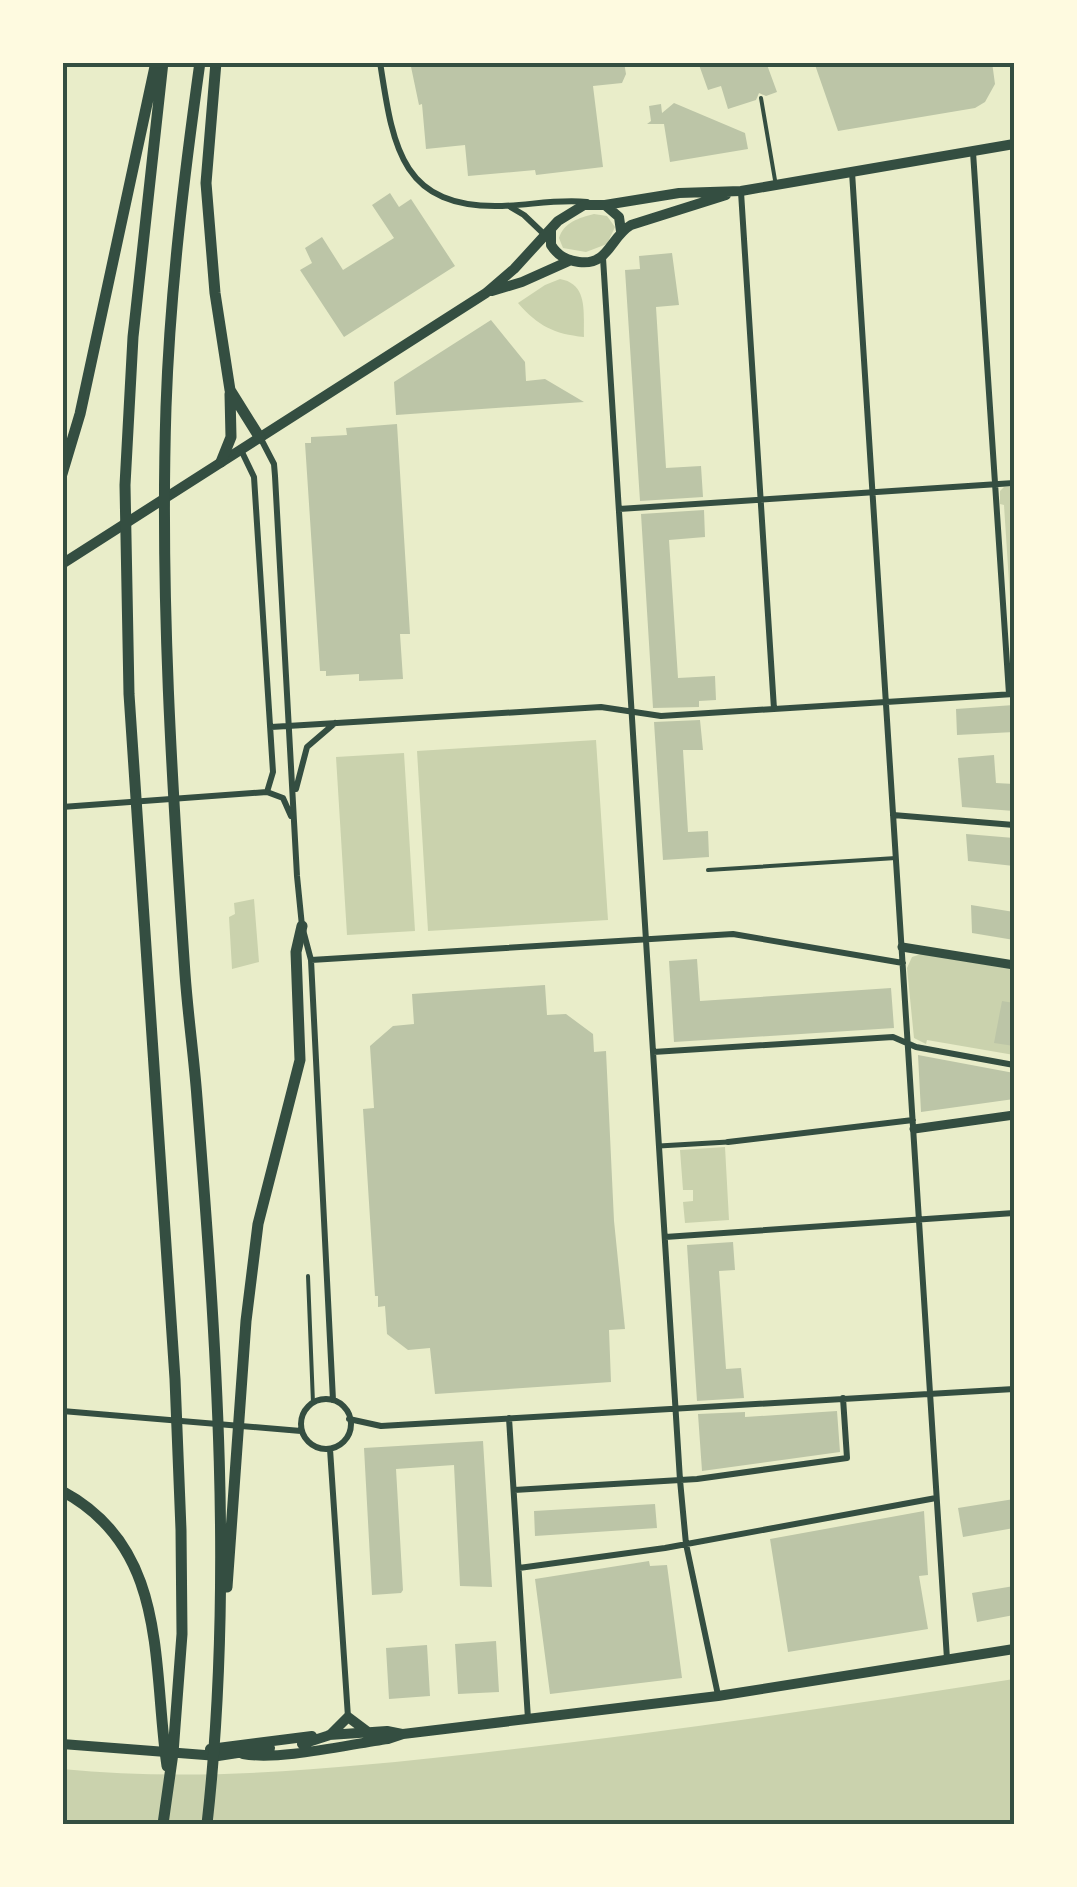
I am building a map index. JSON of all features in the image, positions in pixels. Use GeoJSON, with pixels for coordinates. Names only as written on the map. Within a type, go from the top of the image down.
{"type":"FeatureCollection","features":[{"type":"Feature","properties":{"kind":"highway"},"geometry":{"type":"LineString","coordinates":[[62,474],[80,414],[160,62]]}},
{"type":"Feature","properties":{"kind":"highway"},"geometry":{"type":"LineString","coordinates":[[160,62],[133,337],[125,562],[128,694],[175,1379],[183,1606],[163,1824]]}},
{"type":"Feature","properties":{"kind":"highway"},"geometry":{"type":"LineString","coordinates":[[200,62],[169,351],[164,538],[168,692],[219,1458],[222,1626],[207,1824]]}},
{"type":"Feature","properties":{"kind":"highway"},"geometry":{"type":"LineString","coordinates":[[216,62],[206,154],[207,209],[230,390],[231,436],[221,462]]}},
{"type":"Feature","properties":{"kind":"highway"},"geometry":{"type":"LineString","coordinates":[[230,390],[260,438]]}},
{"type":"Feature","properties":{"kind":"highway"},"geometry":{"type":"LineString","coordinates":[[222,1626],[238,1464],[246,1321],[258,1224],[300,1060],[296,952],[302,926]]}},
{"type":"Feature","properties":{"kind":"highway"},"geometry":{"type":"LineString","coordinates":[[62,1490],[91,1508],[128,1551],[148,1601],[170,1779]]}},
{"type":"Feature","properties":{"kind":"main road"},"geometry":{"type":"LineString","coordinates":[[549,236],[553,250],[585,263],[603,258],[621,231],[640,220],[741,191],[1014,144]]}},
{"type":"Feature","properties":{"kind":"main road"},"geometry":{"type":"LineString","coordinates":[[62,564],[486,293],[549,236],[567,214],[600,204],[741,191]]}},
{"type":"Feature","properties":{"kind":"main road"},"geometry":{"type":"LineString","coordinates":[[600,204],[619,217],[621,231]]}},
{"type":"Feature","properties":{"kind":"main road"},"geometry":{"type":"LineString","coordinates":[[486,293],[570,260]]}},
{"type":"Feature","properties":{"kind":"main road"},"geometry":{"type":"LineString","coordinates":[[190,1754],[330,1735],[403,1734],[718,1696],[1014,1648]]}},
{"type":"Feature","properties":{"kind":"main road"},"geometry":{"type":"LineString","coordinates":[[243,1754],[308,1743],[330,1735],[348,1716],[368,1732]]}},
{"type":"Feature","properties":{"kind":"main road"},"geometry":{"type":"LineString","coordinates":[[62,1744],[256,1756],[403,1734]]}},
{"type":"Feature","properties":{"kind":"street"},"geometry":{"type":"LineString","coordinates":[[380,62],[396,143],[417,183],[452,202],[508,206],[550,200],[600,204]]}},
{"type":"Feature","properties":{"kind":"street"},"geometry":{"type":"LineString","coordinates":[[270,727],[601,706],[652,717],[1012,694],[973,152]]}},
{"type":"Feature","properties":{"kind":"street"},"geometry":{"type":"LineString","coordinates":[[852,172],[947,1659]]}},
{"type":"Feature","properties":{"kind":"street"},"geometry":{"type":"LineString","coordinates":[[741,191],[774,709]]}},
{"type":"Feature","properties":{"kind":"street"},"geometry":{"type":"LineString","coordinates":[[508,206],[549,236]]}},
{"type":"Feature","properties":{"kind":"street"},"geometry":{"type":"LineString","coordinates":[[603,258],[680,1480],[686,1544],[718,1696]]}},
{"type":"Feature","properties":{"kind":"street"},"geometry":{"type":"LineString","coordinates":[[260,438],[274,464],[302,926],[311,960],[333,1400]]}},
{"type":"Feature","properties":{"kind":"street"},"geometry":{"type":"LineString","coordinates":[[241,450],[254,477],[274,772],[268,792]]}},
{"type":"Feature","properties":{"kind":"street"},"geometry":{"type":"LineString","coordinates":[[619,509],[1014,483]]}},
{"type":"Feature","properties":{"kind":"street"},"geometry":{"type":"LineString","coordinates":[[294,800],[307,747],[335,724]]}},
{"type":"Feature","properties":{"kind":"street"},"geometry":{"type":"LineString","coordinates":[[62,807],[268,792],[283,798],[295,826]]}},
{"type":"Feature","properties":{"kind":"street"},"geometry":{"type":"LineString","coordinates":[[893,814],[1014,824]]}},
{"type":"Feature","properties":{"kind":"street"},"geometry":{"type":"LineString","coordinates":[[311,960],[733,934],[903,962]]}},
{"type":"Feature","properties":{"kind":"street"},"geometry":{"type":"LineString","coordinates":[[902,948],[1014,965]]}},
{"type":"Feature","properties":{"kind":"street"},"geometry":{"type":"LineString","coordinates":[[653,1052],[893,1038],[1014,1065]]}},
{"type":"Feature","properties":{"kind":"street"},"geometry":{"type":"LineString","coordinates":[[659,1146],[1014,1116]]}},
{"type":"Feature","properties":{"kind":"street"},"geometry":{"type":"LineString","coordinates":[[665,1237],[1014,1213]]}},
{"type":"Feature","properties":{"kind":"street"},"geometry":{"type":"LineString","coordinates":[[350,1419],[381,1426],[1014,1388]]}},
{"type":"Feature","properties":{"kind":"street"},"geometry":{"type":"LineString","coordinates":[[514,1490],[680,1480],[846,1458],[842,1398]]}},
{"type":"Feature","properties":{"kind":"street"},"geometry":{"type":"LineString","coordinates":[[62,1411],[301,1431],[314,1447],[330,1449],[347,1437],[350,1419],[346,1408],[333,1400],[313,1403],[304,1412],[301,1431]]}},
{"type":"Feature","properties":{"kind":"street"},"geometry":{"type":"LineString","coordinates":[[509,1418],[528,1719]]}},
{"type":"Feature","properties":{"kind":"street"},"geometry":{"type":"LineString","coordinates":[[330,1449],[348,1716]]}},
{"type":"Feature","properties":{"kind":"street"},"geometry":{"type":"LineString","coordinates":[[518,1568],[686,1544],[937,1498]]}},
{"type":"Feature","properties":{"kind":"lane"},"geometry":{"type":"LineString","coordinates":[[761,98],[776,185]]}},
{"type":"Feature","properties":{"kind":"lane"},"geometry":{"type":"LineString","coordinates":[[708,870],[896,858]]}},
{"type":"Feature","properties":{"kind":"lane"},"geometry":{"type":"LineString","coordinates":[[308,1276],[313,1403]]}},
{"type":"Feature","properties":{"kind":"green space"},"geometry":{"type":"Polygon","coordinates":[[[594,214],[607,216],[615,227],[607,244],[586,252],[563,248],[559,238],[564,228],[594,214]]]}},
{"type":"Feature","properties":{"kind":"green space"},"geometry":{"type":"Polygon","coordinates":[[[560,279],[580,293],[584,337],[547,328],[518,303],[560,279]]]}},
{"type":"Feature","properties":{"kind":"green space"},"geometry":{"type":"Polygon","coordinates":[[[1004,487],[1014,490],[1014,659],[1004,505],[1000,504],[1004,487]]]}},
{"type":"Feature","properties":{"kind":"green space"},"geometry":{"type":"Polygon","coordinates":[[[596,740],[608,920],[428,931],[417,751],[596,740]]]}},
{"type":"Feature","properties":{"kind":"green space"},"geometry":{"type":"Polygon","coordinates":[[[404,753],[415,931],[347,935],[336,757],[404,753]]]}},
{"type":"Feature","properties":{"kind":"green space"},"geometry":{"type":"Polygon","coordinates":[[[254,899],[259,962],[232,969],[229,917],[235,914],[234,903],[254,899]]]}},
{"type":"Feature","properties":{"kind":"green space"},"geometry":{"type":"Polygon","coordinates":[[[921,954],[1014,969],[1014,1055],[927,1040],[926,1044],[914,1038],[907,968],[912,957],[921,954]]]}},
{"type":"Feature","properties":{"kind":"green space"},"geometry":{"type":"Polygon","coordinates":[[[725,1147],[729,1220],[685,1223],[683,1202],[693,1201],[693,1190],[683,1190],[680,1150],[725,1147]]]}},
{"type":"Feature","properties":{"kind":"green space"},"geometry":{"type":"Polygon","coordinates":[[[1014,1679],[1014,1824],[63,1824],[62,1769],[167,1775],[376,1764],[681,1728],[1014,1679]]]}},
{"type":"Feature","properties":{"kind":"building"},"geometry":{"type":"Polygon","coordinates":[[[410,62],[624,62],[626,74],[622,83],[593,86],[603,167],[536,175],[535,170],[468,176],[465,145],[426,149],[422,104],[419,105],[410,62]]]}},
{"type":"Feature","properties":{"kind":"building"},"geometry":{"type":"Polygon","coordinates":[[[698,62],[766,62],[777,92],[766,96],[759,93],[756,100],[728,109],[721,86],[708,90],[698,62]]]}},
{"type":"Feature","properties":{"kind":"building"},"geometry":{"type":"Polygon","coordinates":[[[814,62],[992,62],[995,84],[985,102],[975,108],[838,131],[814,62]]]}},
{"type":"Feature","properties":{"kind":"building"},"geometry":{"type":"Polygon","coordinates":[[[674,103],[745,133],[748,149],[670,162],[664,124],[647,124],[651,121],[649,106],[661,104],[662,113],[674,103]]]}},
{"type":"Feature","properties":{"kind":"building"},"geometry":{"type":"Polygon","coordinates":[[[390,193],[399,207],[411,199],[455,266],[344,337],[300,270],[312,263],[305,248],[322,237],[343,270],[394,238],[372,205],[390,193]]]}},
{"type":"Feature","properties":{"kind":"building"},"geometry":{"type":"Polygon","coordinates":[[[672,253],[679,305],[656,307],[666,468],[701,466],[703,497],[640,501],[625,270],[640,269],[639,256],[672,253]]]}},
{"type":"Feature","properties":{"kind":"building"},"geometry":{"type":"Polygon","coordinates":[[[491,320],[525,362],[526,381],[545,379],[584,402],[396,415],[394,382],[491,320]]]}},
{"type":"Feature","properties":{"kind":"building"},"geometry":{"type":"Polygon","coordinates":[[[397,424],[410,634],[400,634],[403,679],[359,681],[359,674],[326,676],[326,671],[320,671],[305,443],[311,443],[311,437],[347,435],[346,428],[397,424]]]}},
{"type":"Feature","properties":{"kind":"building"},"geometry":{"type":"Polygon","coordinates":[[[704,510],[705,537],[669,540],[678,678],[715,676],[716,700],[699,701],[699,707],[653,708],[641,514],[704,510]]]}},
{"type":"Feature","properties":{"kind":"building"},"geometry":{"type":"Polygon","coordinates":[[[1014,705],[1014,732],[957,735],[956,709],[1014,705]]]}},
{"type":"Feature","properties":{"kind":"building"},"geometry":{"type":"Polygon","coordinates":[[[700,720],[703,750],[683,750],[688,832],[708,831],[709,857],[663,860],[654,722],[700,720]]]}},
{"type":"Feature","properties":{"kind":"building"},"geometry":{"type":"Polygon","coordinates":[[[994,755],[996,783],[1014,784],[1014,811],[962,807],[958,758],[994,755]]]}},
{"type":"Feature","properties":{"kind":"building"},"geometry":{"type":"Polygon","coordinates":[[[966,834],[1014,838],[1014,866],[968,861],[966,834]]]}},
{"type":"Feature","properties":{"kind":"building"},"geometry":{"type":"Polygon","coordinates":[[[971,905],[1014,912],[1014,940],[972,933],[971,905]]]}},
{"type":"Feature","properties":{"kind":"building"},"geometry":{"type":"Polygon","coordinates":[[[697,959],[700,1001],[891,988],[894,1028],[674,1042],[669,961],[697,959]]]}},
{"type":"Feature","properties":{"kind":"building"},"geometry":{"type":"Polygon","coordinates":[[[545,985],[547,1015],[566,1014],[593,1034],[594,1052],[606,1051],[614,1221],[625,1329],[609,1330],[611,1382],[435,1394],[430,1348],[408,1350],[387,1334],[385,1306],[378,1307],[375,1296],[363,1109],[374,1108],[370,1046],[393,1026],[414,1024],[412,994],[545,985]]]}},
{"type":"Feature","properties":{"kind":"building"},"geometry":{"type":"Polygon","coordinates":[[[1002,1001],[1014,1003],[1014,1046],[994,1043],[1002,1001]]]}},
{"type":"Feature","properties":{"kind":"building"},"geometry":{"type":"Polygon","coordinates":[[[918,1055],[1014,1073],[1014,1099],[921,1112],[918,1055]]]}},
{"type":"Feature","properties":{"kind":"building"},"geometry":{"type":"Polygon","coordinates":[[[733,1242],[735,1270],[719,1271],[726,1369],[741,1368],[744,1398],[697,1401],[687,1245],[733,1242]]]}},
{"type":"Feature","properties":{"kind":"building"},"geometry":{"type":"Polygon","coordinates":[[[837,1411],[840,1452],[702,1471],[698,1414],[745,1412],[745,1417],[837,1411]]]}},
{"type":"Feature","properties":{"kind":"building"},"geometry":{"type":"Polygon","coordinates":[[[483,1441],[492,1587],[460,1586],[454,1465],[396,1469],[403,1590],[372,1595],[364,1448],[483,1441]]]}},
{"type":"Feature","properties":{"kind":"building"},"geometry":{"type":"Polygon","coordinates":[[[1014,1499],[1014,1528],[963,1537],[958,1508],[1014,1499]]]}},
{"type":"Feature","properties":{"kind":"building"},"geometry":{"type":"Polygon","coordinates":[[[655,1504],[657,1528],[535,1536],[534,1511],[655,1504]]]}},
{"type":"Feature","properties":{"kind":"building"},"geometry":{"type":"Polygon","coordinates":[[[924,1511],[928,1575],[919,1576],[928,1629],[788,1652],[770,1539],[924,1511]]]}},
{"type":"Feature","properties":{"kind":"building"},"geometry":{"type":"Polygon","coordinates":[[[649,1561],[650,1566],[667,1565],[682,1678],[550,1694],[535,1579],[649,1561]]]}},
{"type":"Feature","properties":{"kind":"building"},"geometry":{"type":"Polygon","coordinates":[[[1014,1586],[1014,1615],[977,1622],[972,1593],[1014,1586]]]}},
{"type":"Feature","properties":{"kind":"building"},"geometry":{"type":"Polygon","coordinates":[[[496,1641],[499,1692],[458,1694],[455,1644],[496,1641]]]}},
{"type":"Feature","properties":{"kind":"building"},"geometry":{"type":"Polygon","coordinates":[[[427,1645],[430,1696],[389,1699],[386,1648],[427,1645]]]}}]}
